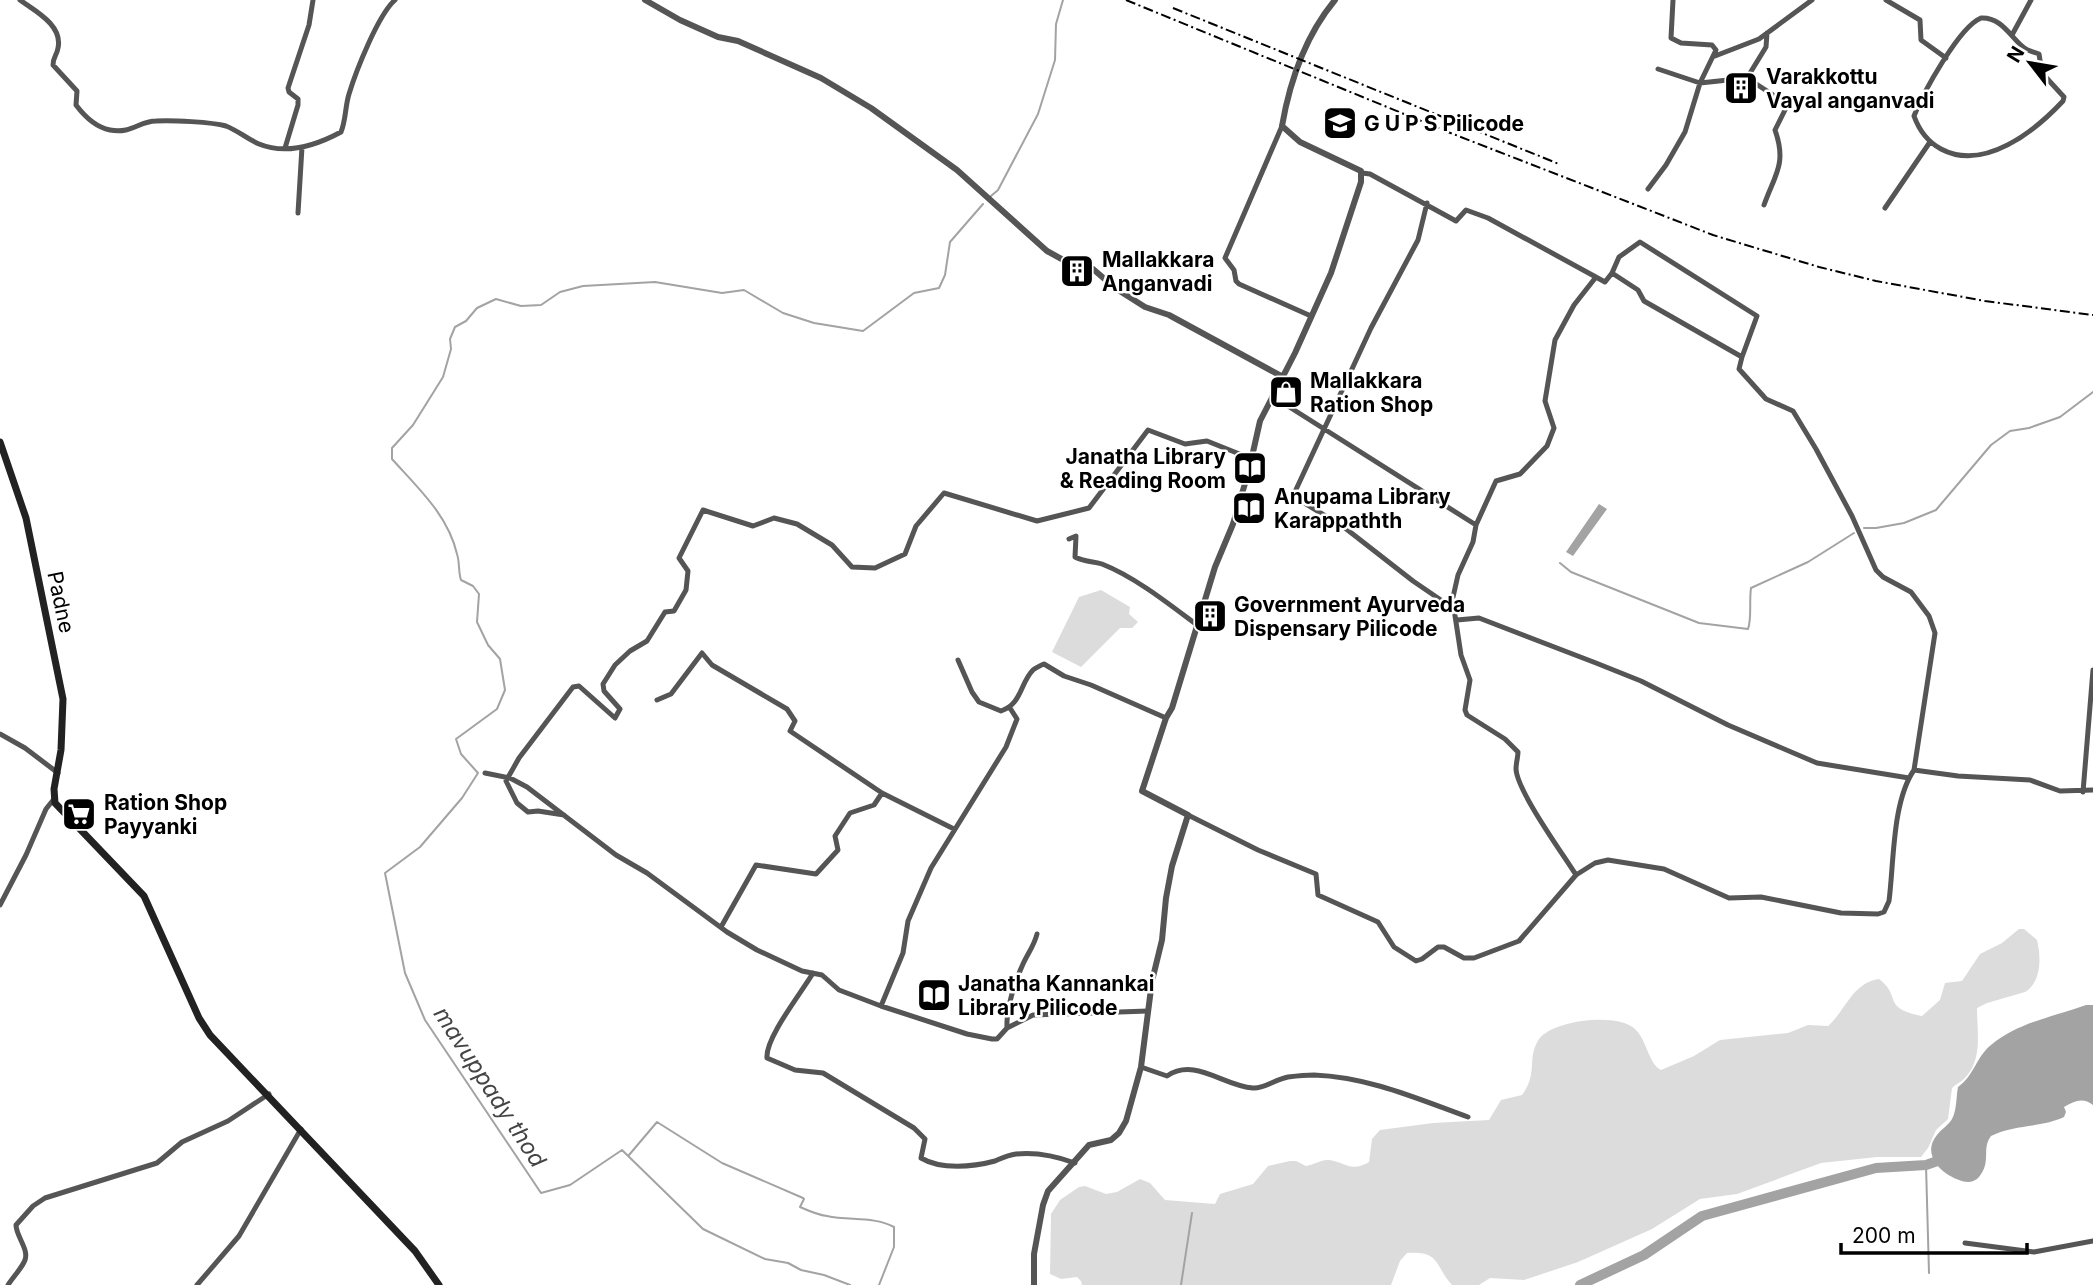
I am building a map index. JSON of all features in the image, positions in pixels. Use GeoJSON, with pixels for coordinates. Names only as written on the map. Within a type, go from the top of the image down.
{"type":"FeatureCollection","features":[{"type":"Feature","properties":{"kind":"main road","name":"Padne"},"geometry":{"type":"LineString","coordinates":[[0,442],[26,518],[60,676],[63,699],[54,799]]}},
{"type":"Feature","properties":{"kind":"main road"},"geometry":{"type":"LineString","coordinates":[[54,799],[60,809],[144,896],[199,1018],[218,1044],[269,1094],[415,1251],[439,1285]]}},
{"type":"Feature","properties":{"kind":"street"},"geometry":{"type":"LineString","coordinates":[[20,0],[53,27],[59,45],[53,65],[77,91],[76,105],[90,122],[108,130],[125,131],[154,120],[216,124],[228,127],[260,145],[285,148],[325,141],[341,132],[349,95],[361,64],[385,12],[395,0]]}},
{"type":"Feature","properties":{"kind":"street"},"geometry":{"type":"LineString","coordinates":[[285,148],[298,105],[298,99],[288,88],[309,25],[313,0]]}},
{"type":"Feature","properties":{"kind":"street"},"geometry":{"type":"LineString","coordinates":[[645,0],[718,37],[764,51],[821,78],[871,108],[957,170],[1047,251],[1068,262],[1093,269],[1115,288],[1145,307],[1169,315],[1283,377]]}},
{"type":"Feature","properties":{"kind":"street"},"geometry":{"type":"LineString","coordinates":[[1311,316],[1239,284],[1234,270],[1225,258],[1282,126],[1292,78],[1319,20],[1335,0]]}},
{"type":"Feature","properties":{"kind":"street"},"geometry":{"type":"LineString","coordinates":[[1648,189],[1685,132],[1700,83],[1716,50],[1712,45],[1681,43],[1671,38],[1672,0]]}},
{"type":"Feature","properties":{"kind":"street"},"geometry":{"type":"LineString","coordinates":[[1715,56],[1767,33],[1812,0]]}},
{"type":"Feature","properties":{"kind":"street"},"geometry":{"type":"LineString","coordinates":[[1886,0],[1920,20],[1921,40],[1946,58]]}},
{"type":"Feature","properties":{"kind":"street"},"geometry":{"type":"LineString","coordinates":[[2012,35],[2031,0]]}},
{"type":"Feature","properties":{"kind":"street"},"geometry":{"type":"LineString","coordinates":[[1981,18],[1993,20],[2012,35],[2024,49],[2039,54],[2042,73],[2062,93],[2063,101],[2033,130],[1985,154],[1972,157],[1957,155],[1930,142],[1914,116],[1920,100],[1946,58],[1972,24],[1981,18]]}},
{"type":"Feature","properties":{"kind":"street"},"geometry":{"type":"LineString","coordinates":[[1747,78],[1766,47],[1767,33]]}},
{"type":"Feature","properties":{"kind":"street"},"geometry":{"type":"LineString","coordinates":[[1658,69],[1700,83],[1747,78],[1754,80],[1784,102],[1786,108],[1776,130],[1781,147],[1780,169],[1764,205]]}},
{"type":"Feature","properties":{"kind":"street"},"geometry":{"type":"LineString","coordinates":[[1282,126],[1300,142],[1362,173],[1370,174],[1456,221],[1466,210],[1488,218],[1605,282],[1619,257],[1640,242],[1757,316],[1739,369],[1766,399],[1793,411],[1852,516],[1876,570],[1883,577],[1911,592],[1929,615],[1935,633],[1914,770],[1909,778],[1899,816],[1889,901],[1884,912],[1841,913],[1761,897],[1729,898],[1664,869],[1608,860],[1595,863],[1576,876],[1519,941],[1464,958],[1444,947],[1438,947],[1416,961],[1394,947],[1378,922],[1318,894],[1316,874],[1258,850],[1142,791],[1166,718],[1172,708],[1215,567],[1233,524],[1260,421],[1331,273],[1362,173]]}},
{"type":"Feature","properties":{"kind":"street"},"geometry":{"type":"LineString","coordinates":[[1885,208],[1930,142]]}},
{"type":"Feature","properties":{"kind":"street"},"geometry":{"type":"LineString","coordinates":[[298,213],[302,147]]}},
{"type":"Feature","properties":{"kind":"street"},"geometry":{"type":"LineString","coordinates":[[1427,203],[1418,240],[1371,328],[1293,496],[1345,528],[1412,581],[1451,606],[1457,620],[1459,643],[1469,680],[1465,710],[1467,715],[1505,739],[1518,752],[1518,778],[1541,821],[1576,876]]}},
{"type":"Feature","properties":{"kind":"street"},"geometry":{"type":"LineString","coordinates":[[1612,273],[1639,290],[1644,301],[1742,357]]}},
{"type":"Feature","properties":{"kind":"street"},"geometry":{"type":"LineString","coordinates":[[1451,606],[1458,575],[1473,542],[1476,525],[1496,481],[1520,474],[1546,446],[1554,428],[1545,401],[1555,340],[1574,305],[1596,277]]}},
{"type":"Feature","properties":{"kind":"street"},"geometry":{"type":"LineString","coordinates":[[1272,396],[1476,525]]}},
{"type":"Feature","properties":{"kind":"street"},"geometry":{"type":"LineString","coordinates":[[564,815],[528,812],[517,803],[506,781],[519,758],[573,687],[579,686],[615,718],[620,709],[604,691],[603,684],[615,665],[630,651],[647,641],[664,612],[674,611],[686,590],[688,570],[679,558],[703,510],[753,526],[774,518],[797,524],[832,545],[852,567],[875,568],[905,554],[916,526],[944,493],[1037,521],[1089,508],[1148,430],[1185,444],[1207,441],[1252,459]]}},
{"type":"Feature","properties":{"kind":"street"},"geometry":{"type":"LineString","coordinates":[[1069,539],[1076,536],[1075,557],[1102,564],[1167,603],[1197,625]]}},
{"type":"Feature","properties":{"kind":"street"},"geometry":{"type":"LineString","coordinates":[[1457,620],[1479,618],[1596,663],[1817,763],[1909,778]]}},
{"type":"Feature","properties":{"kind":"street"},"geometry":{"type":"LineString","coordinates":[[657,700],[671,694],[702,653],[712,665],[787,709],[794,721],[790,731],[882,793],[954,829]]}},
{"type":"Feature","properties":{"kind":"street"},"geometry":{"type":"LineString","coordinates":[[958,660],[979,702],[1001,711],[1010,708],[1021,694],[1033,669],[1044,664],[1064,676],[1166,718]]}},
{"type":"Feature","properties":{"kind":"street"},"geometry":{"type":"LineString","coordinates":[[2083,792],[2093,670]]}},
{"type":"Feature","properties":{"kind":"street"},"geometry":{"type":"LineString","coordinates":[[881,1006],[902,953],[908,921],[931,869],[1006,747],[1017,719],[1010,708]]}},
{"type":"Feature","properties":{"kind":"street"},"geometry":{"type":"LineString","coordinates":[[0,734],[25,748],[58,773]]}},
{"type":"Feature","properties":{"kind":"street"},"geometry":{"type":"LineString","coordinates":[[1914,770],[2029,780],[2060,791],[2093,790]]}},
{"type":"Feature","properties":{"kind":"street"},"geometry":{"type":"LineString","coordinates":[[485,774],[508,778],[527,787],[616,855],[655,879],[721,927],[766,954],[802,971],[822,975],[839,990],[881,1006],[967,1034],[992,1039],[997,1039],[1007,1028],[1033,1015],[1148,1011]]}},
{"type":"Feature","properties":{"kind":"street"},"geometry":{"type":"LineString","coordinates":[[721,927],[756,865],[816,874],[838,850],[835,836],[850,813],[874,805],[882,793]]}},
{"type":"Feature","properties":{"kind":"street"},"geometry":{"type":"LineString","coordinates":[[0,905],[46,808],[54,799]]}},
{"type":"Feature","properties":{"kind":"street"},"geometry":{"type":"LineString","coordinates":[[1034,1285],[1034,1254],[1048,1191],[1089,1145],[1111,1140],[1126,1121],[1141,1067],[1152,981],[1162,940],[1172,866],[1188,815]]}},
{"type":"Feature","properties":{"kind":"street"},"geometry":{"type":"LineString","coordinates":[[1007,1028],[1006,1016],[1023,964],[1037,934]]}},
{"type":"Feature","properties":{"kind":"street"},"geometry":{"type":"LineString","coordinates":[[813,974],[792,1002],[768,1047],[767,1058],[795,1070],[823,1073],[914,1128],[925,1139],[921,1158],[925,1160],[954,1166],[975,1165],[1014,1154],[1033,1154],[1075,1163]]}},
{"type":"Feature","properties":{"kind":"street"},"geometry":{"type":"LineString","coordinates":[[1141,1067],[1167,1076],[1184,1069],[1197,1070],[1233,1084],[1257,1089],[1287,1077],[1313,1075],[1361,1080],[1402,1091],[1412,1098],[1468,1117]]}},
{"type":"Feature","properties":{"kind":"street"},"geometry":{"type":"LineString","coordinates":[[8,1285],[25,1260],[26,1254],[16,1232],[16,1225],[33,1206],[45,1198],[157,1163],[182,1142],[228,1121],[269,1094]]}},
{"type":"Feature","properties":{"kind":"street"},"geometry":{"type":"LineString","coordinates":[[197,1285],[239,1236],[301,1129]]}},
{"type":"Feature","properties":{"kind":"street"},"geometry":{"type":"LineString","coordinates":[[1965,1243],[2034,1252],[2093,1241]]}},
{"type":"Feature","properties":{"kind":"shaded area"},"geometry":{"type":"Polygon","coordinates":[[[1599,504],[1607,509],[1573,556],[1566,552],[1599,504]]]}},
{"type":"Feature","properties":{"kind":"shaded area"},"geometry":{"type":"Polygon","coordinates":[[[1101,590],[1130,607],[1129,614],[1138,622],[1132,628],[1120,628],[1081,667],[1052,652],[1079,597],[1101,590]]]}},
{"type":"Feature","properties":{"kind":"shaded area"},"geometry":{"type":"Polygon","coordinates":[[[2019,929],[2024,929],[2037,940],[2039,961],[2035,982],[2025,992],[1977,1008],[1978,1045],[1971,1071],[1952,1088],[1948,1119],[1936,1130],[1921,1157],[1877,1157],[1821,1163],[1737,1194],[1700,1199],[1652,1229],[1578,1262],[1524,1280],[1490,1278],[1479,1285],[1452,1285],[1432,1257],[1418,1253],[1407,1253],[1400,1261],[1391,1285],[1082,1285],[1077,1277],[1061,1279],[1050,1274],[1051,1214],[1060,1200],[1079,1187],[1085,1186],[1106,1194],[1117,1192],[1140,1179],[1150,1183],[1165,1200],[1215,1204],[1220,1194],[1253,1184],[1268,1166],[1296,1161],[1306,1166],[1326,1160],[1352,1167],[1363,1165],[1369,1162],[1372,1139],[1380,1130],[1433,1123],[1489,1120],[1501,1100],[1522,1095],[1527,1087],[1533,1053],[1539,1039],[1546,1032],[1571,1023],[1601,1020],[1627,1024],[1639,1034],[1653,1062],[1661,1070],[1694,1056],[1720,1040],[1788,1033],[1808,1025],[1828,1026],[1856,991],[1879,979],[1890,991],[1896,1005],[1909,1013],[1922,1016],[1940,1000],[1945,983],[1962,981],[1980,954],[2002,943],[2019,929]]]}},
{"type":"Feature","properties":{"kind":"shaded area"},"geometry":{"type":"Polygon","coordinates":[[[2093,1005],[2093,1105],[2086,1101],[2075,1102],[2064,1107],[2064,1117],[1991,1136],[1985,1166],[1975,1180],[1962,1181],[1940,1168],[1932,1156],[1933,1142],[1952,1119],[1958,1087],[1986,1050],[2002,1037],[2025,1025],[2093,1005]]]}},
{"type":"Feature","properties":{"kind":"waterway"},"geometry":{"type":"LineString","coordinates":[[991,196],[998,190],[1038,114],[1055,60],[1056,24],[1063,0]]}},
{"type":"Feature","properties":{"kind":"waterway","name":"mavuppady thod"},"geometry":{"type":"LineString","coordinates":[[850,1285],[801,1270],[788,1263],[765,1259],[703,1229],[622,1150],[570,1185],[541,1193],[425,1020],[405,973],[385,873],[420,847],[462,798],[478,773],[461,754],[456,739],[497,709],[505,690],[500,659],[488,645],[477,622],[479,594],[473,586],[461,580],[458,557],[447,527],[431,503],[392,459],[392,448],[413,425],[443,377],[455,327],[466,321],[477,308],[496,299],[521,306],[541,305],[560,292],[583,286],[655,282],[722,293],[744,290],[783,313],[814,323],[863,331],[914,293],[939,288],[945,275],[950,242],[983,204]]}},
{"type":"Feature","properties":{"kind":"waterway"},"geometry":{"type":"LineString","coordinates":[[1864,528],[1904,523],[1936,510],[1991,445],[2010,431],[2029,428],[2060,417],[2093,392]]}},
{"type":"Feature","properties":{"kind":"waterway"},"geometry":{"type":"LineString","coordinates":[[1560,563],[1571,572],[1699,623],[1748,629],[1751,588],[1808,562],[1854,533]]}},
{"type":"Feature","properties":{"kind":"waterway"},"geometry":{"type":"LineString","coordinates":[[629,1155],[657,1122],[722,1163],[803,1198],[800,1207],[814,1213],[878,1221],[894,1227],[894,1247],[879,1285]]}},
{"type":"Feature","properties":{"kind":"waterway"},"geometry":{"type":"LineString","coordinates":[[1580,1285],[1644,1255],[1702,1216],[1876,1168],[1926,1165],[1946,1158]]}},
{"type":"Feature","properties":{"kind":"waterway"},"geometry":{"type":"LineString","coordinates":[[1926,1165],[1929,1273]]}},
{"type":"Feature","properties":{"kind":"waterway"},"geometry":{"type":"LineString","coordinates":[[1181,1285],[1192,1213]]}},
{"type":"Feature","properties":{"kind":"railway"},"geometry":{"type":"LineString","coordinates":[[1126,0],[1448,132],[1713,235],[1876,281],[1985,301],[2093,315]]}},
{"type":"Feature","properties":{"kind":"railway"},"geometry":{"type":"LineString","coordinates":[[1173,8],[1559,164]]}},
{"type":"Feature","properties":{"kind":"place","name":"Varakkottu Vayal anganvadi"},"geometry":{"type":"Point","coordinates":[1741,88]}},
{"type":"Feature","properties":{"kind":"place","name":"G U P S Pilicode"},"geometry":{"type":"Point","coordinates":[1340,123]}},
{"type":"Feature","properties":{"kind":"place","name":"Mallakkara Anganvadi"},"geometry":{"type":"Point","coordinates":[1077,271]}},
{"type":"Feature","properties":{"kind":"place","name":"Mallakkara Ration Shop"},"geometry":{"type":"Point","coordinates":[1286,392]}},
{"type":"Feature","properties":{"kind":"place","name":"Janatha Library & Reading Room"},"geometry":{"type":"Point","coordinates":[1250,468]}},
{"type":"Feature","properties":{"kind":"place","name":"Anupama Library Karappathth"},"geometry":{"type":"Point","coordinates":[1249,508]}},
{"type":"Feature","properties":{"kind":"place","name":"Government Ayurveda Dispensary Pilicode"},"geometry":{"type":"Point","coordinates":[1210,616]}},
{"type":"Feature","properties":{"kind":"place","name":"Ration Shop Payyanki"},"geometry":{"type":"Point","coordinates":[79,814]}},
{"type":"Feature","properties":{"kind":"place","name":"Janatha Kannankai Library Pilicode"},"geometry":{"type":"Point","coordinates":[934,995]}}]}
